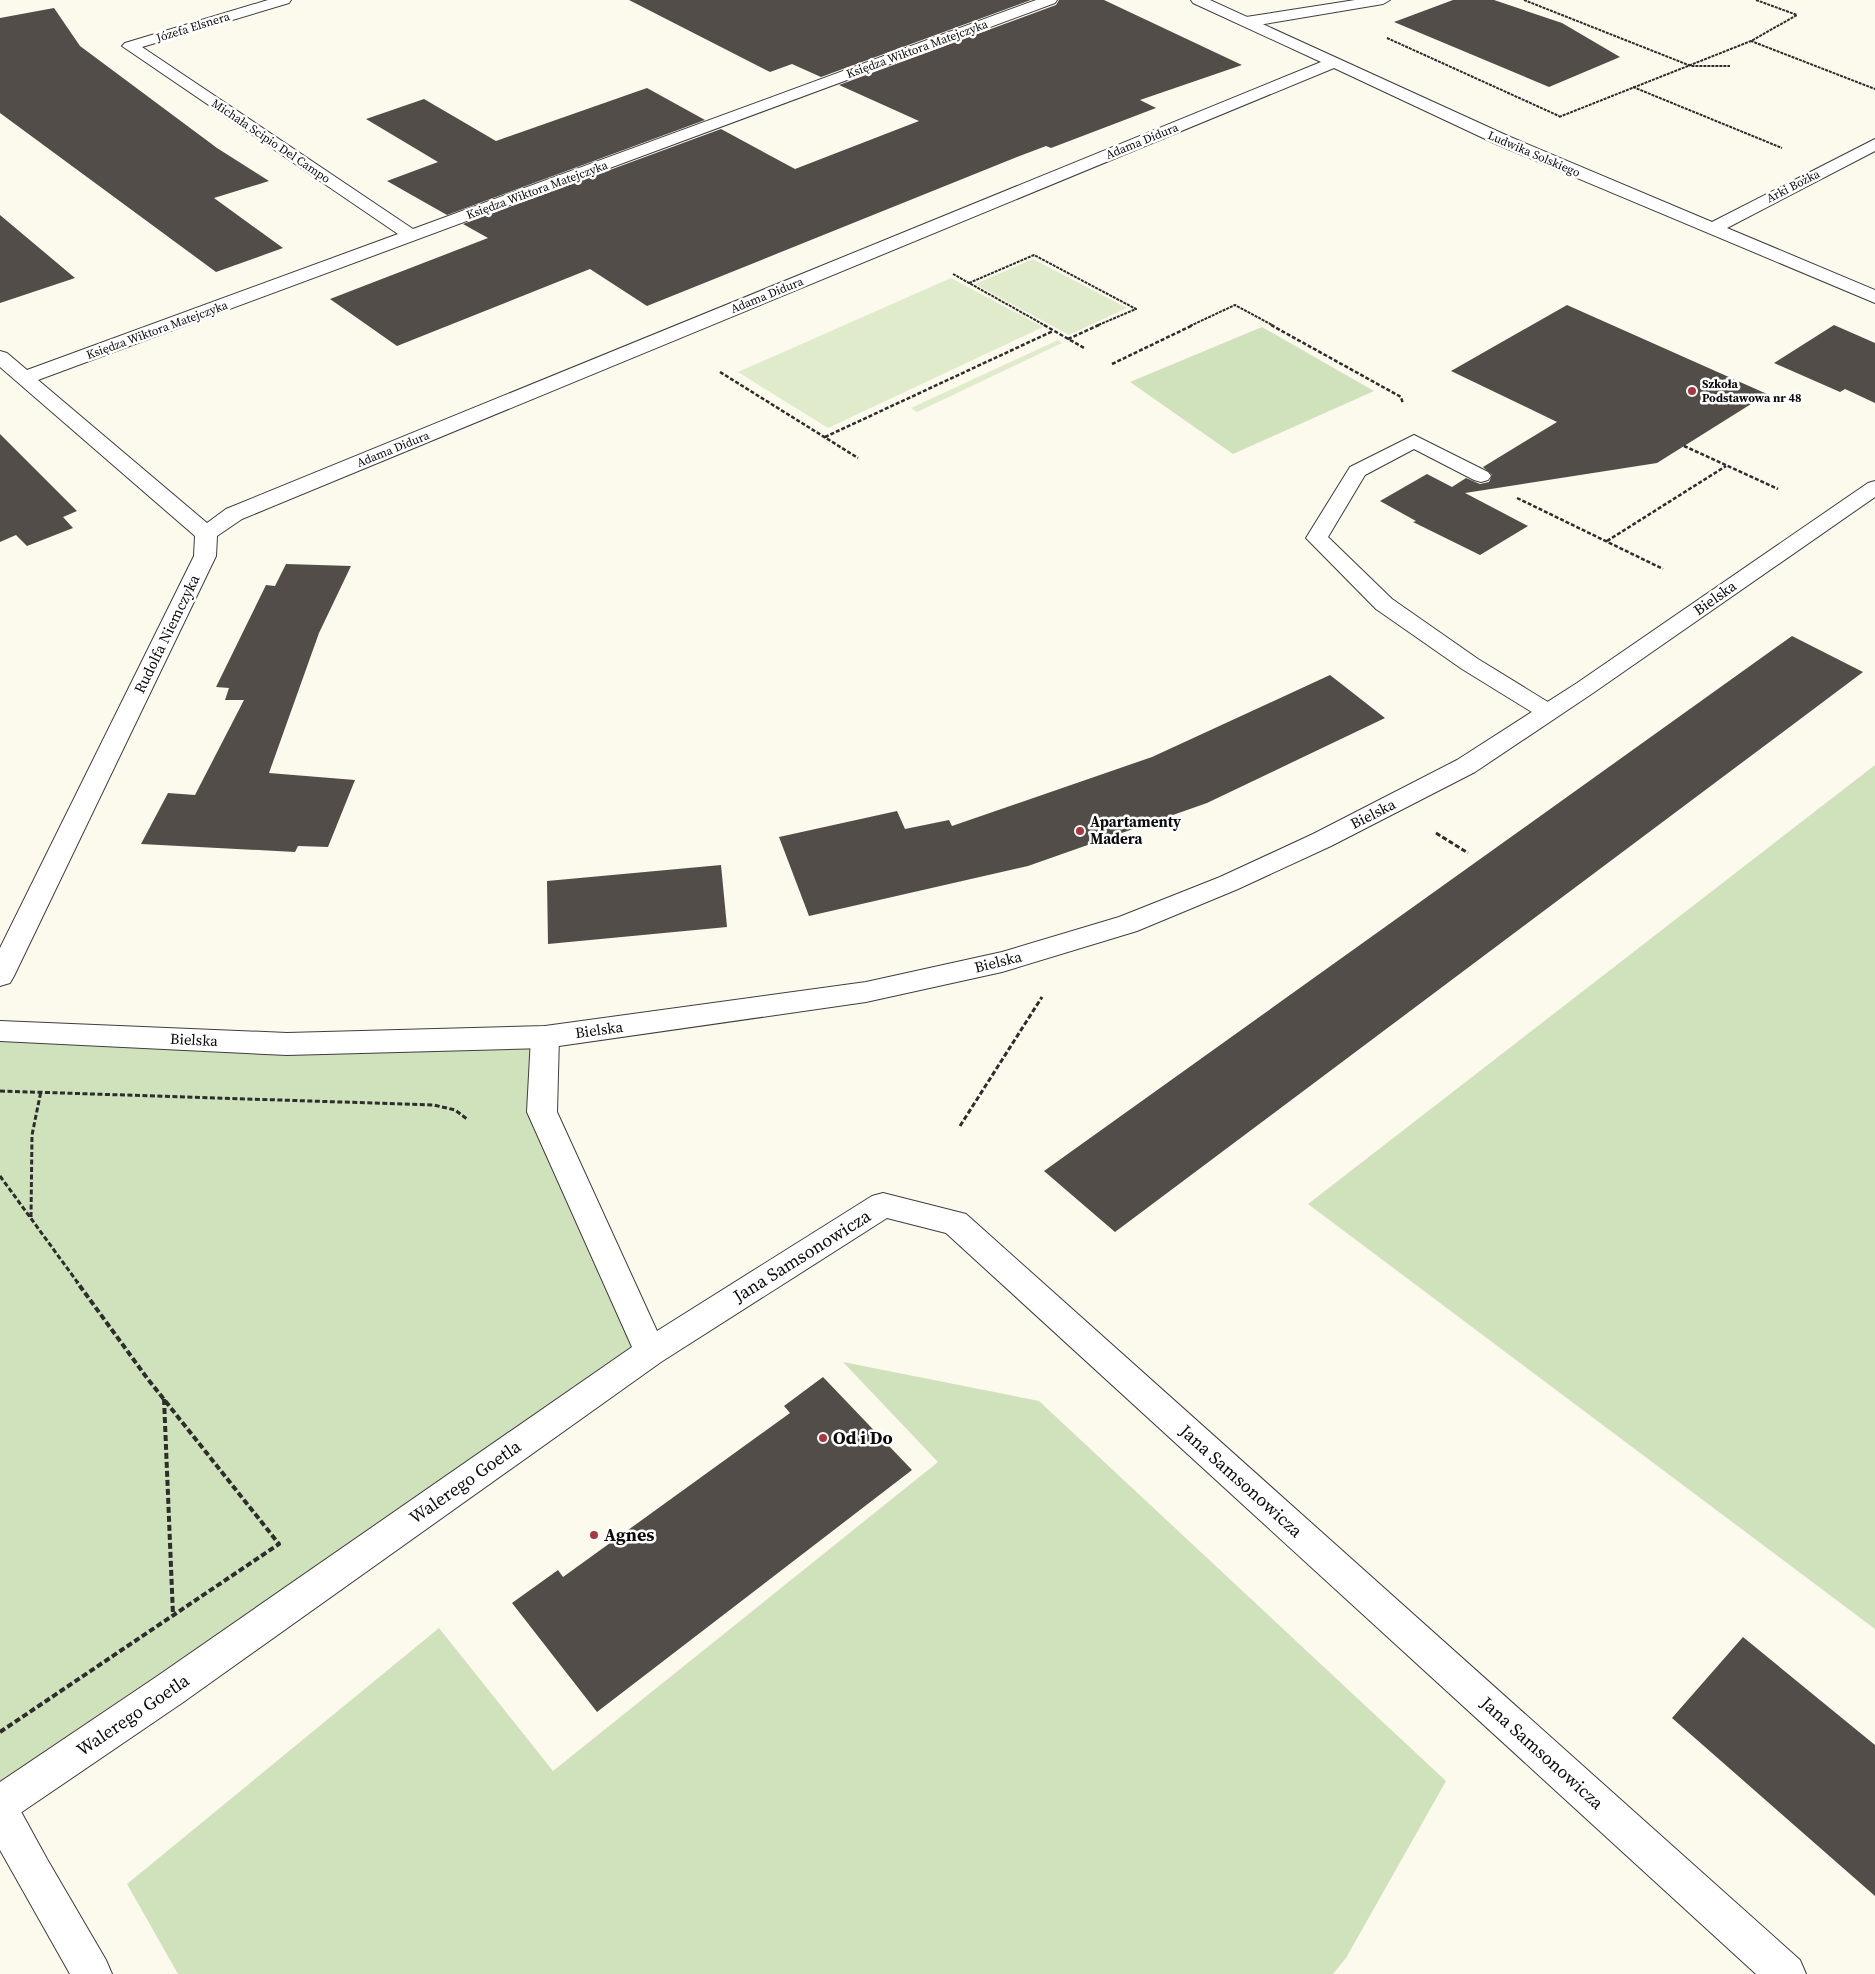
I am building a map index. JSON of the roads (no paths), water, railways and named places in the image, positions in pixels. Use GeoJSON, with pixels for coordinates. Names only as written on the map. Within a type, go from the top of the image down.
{"type":"FeatureCollection","features":[{"type":"Feature","properties":{"kind":"street","name":"Józefa Elsnera"},"geometry":{"type":"LineString","coordinates":[[130,46],[284,0]]}},
{"type":"Feature","properties":{"kind":"street","name":"Księdza Wiktora Matejczyka"},"geometry":{"type":"LineString","coordinates":[[24,378],[1050,0]]}},
{"type":"Feature","properties":{"kind":"street","name":"Ludwika Solskiego"},"geometry":{"type":"LineString","coordinates":[[1198,0],[1502,140],[1875,297]]}},
{"type":"Feature","properties":{"kind":"street"},"geometry":{"type":"LineString","coordinates":[[1246,22],[1383,0]]}},
{"type":"Feature","properties":{"kind":"street","name":"Michała Scipio Del Campo"},"geometry":{"type":"LineString","coordinates":[[130,46],[412,236]]}},
{"type":"Feature","properties":{"kind":"street","name":"Adama Didura"},"geometry":{"type":"LineString","coordinates":[[206,534],[234,514],[1333,63]]}},
{"type":"Feature","properties":{"kind":"street","name":"Arki Bożka"},"geometry":{"type":"LineString","coordinates":[[1712,229],[1875,144]]}},
{"type":"Feature","properties":{"kind":"street"},"geometry":{"type":"LineString","coordinates":[[0,356],[206,534]]}},
{"type":"Feature","properties":{"kind":"street"},"geometry":{"type":"LineString","coordinates":[[1481,476],[1414,441],[1358,471],[1317,538],[1384,604],[1470,664],[1548,712]]}},
{"type":"Feature","properties":{"kind":"street","name":"Bielska"},"geometry":{"type":"LineString","coordinates":[[0,1031],[287,1044],[545,1037],[866,992],[1002,962],[1128,924],[1229,883],[1322,840],[1466,766],[1548,712],[1875,487]]}},
{"type":"Feature","properties":{"kind":"street","name":"Rudolfa Niemczyka"},"geometry":{"type":"LineString","coordinates":[[0,976],[206,556],[206,534]]}},
{"type":"Feature","properties":{"kind":"street"},"geometry":{"type":"LineString","coordinates":[[545,1037],[542,1112],[650,1352]]}},
{"type":"Feature","properties":{"kind":"street","name":"Jana Samsonowicza"},"geometry":{"type":"LineString","coordinates":[[650,1352],[883,1205],[955,1223],[1786,1974]]}},
{"type":"Feature","properties":{"kind":"street","name":"Walerego Goetla"},"geometry":{"type":"LineString","coordinates":[[0,1805],[169,1690],[650,1352]]}},
{"type":"Feature","properties":{"kind":"street"},"geometry":{"type":"LineString","coordinates":[[0,1810],[33,1873],[92,1974]]}},
{"type":"Feature","properties":{"kind":"place","name":"Szkoła Podstawowa nr 48"},"geometry":{"type":"Point","coordinates":[1692,391]}},
{"type":"Feature","properties":{"kind":"place","name":"Apartamenty Madera"},"geometry":{"type":"Point","coordinates":[1080,831]}},
{"type":"Feature","properties":{"kind":"place","name":"Od i Do"},"geometry":{"type":"Point","coordinates":[823,1438]}},
{"type":"Feature","properties":{"kind":"place","name":"Agnes"},"geometry":{"type":"Point","coordinates":[594,1535]}}]}
